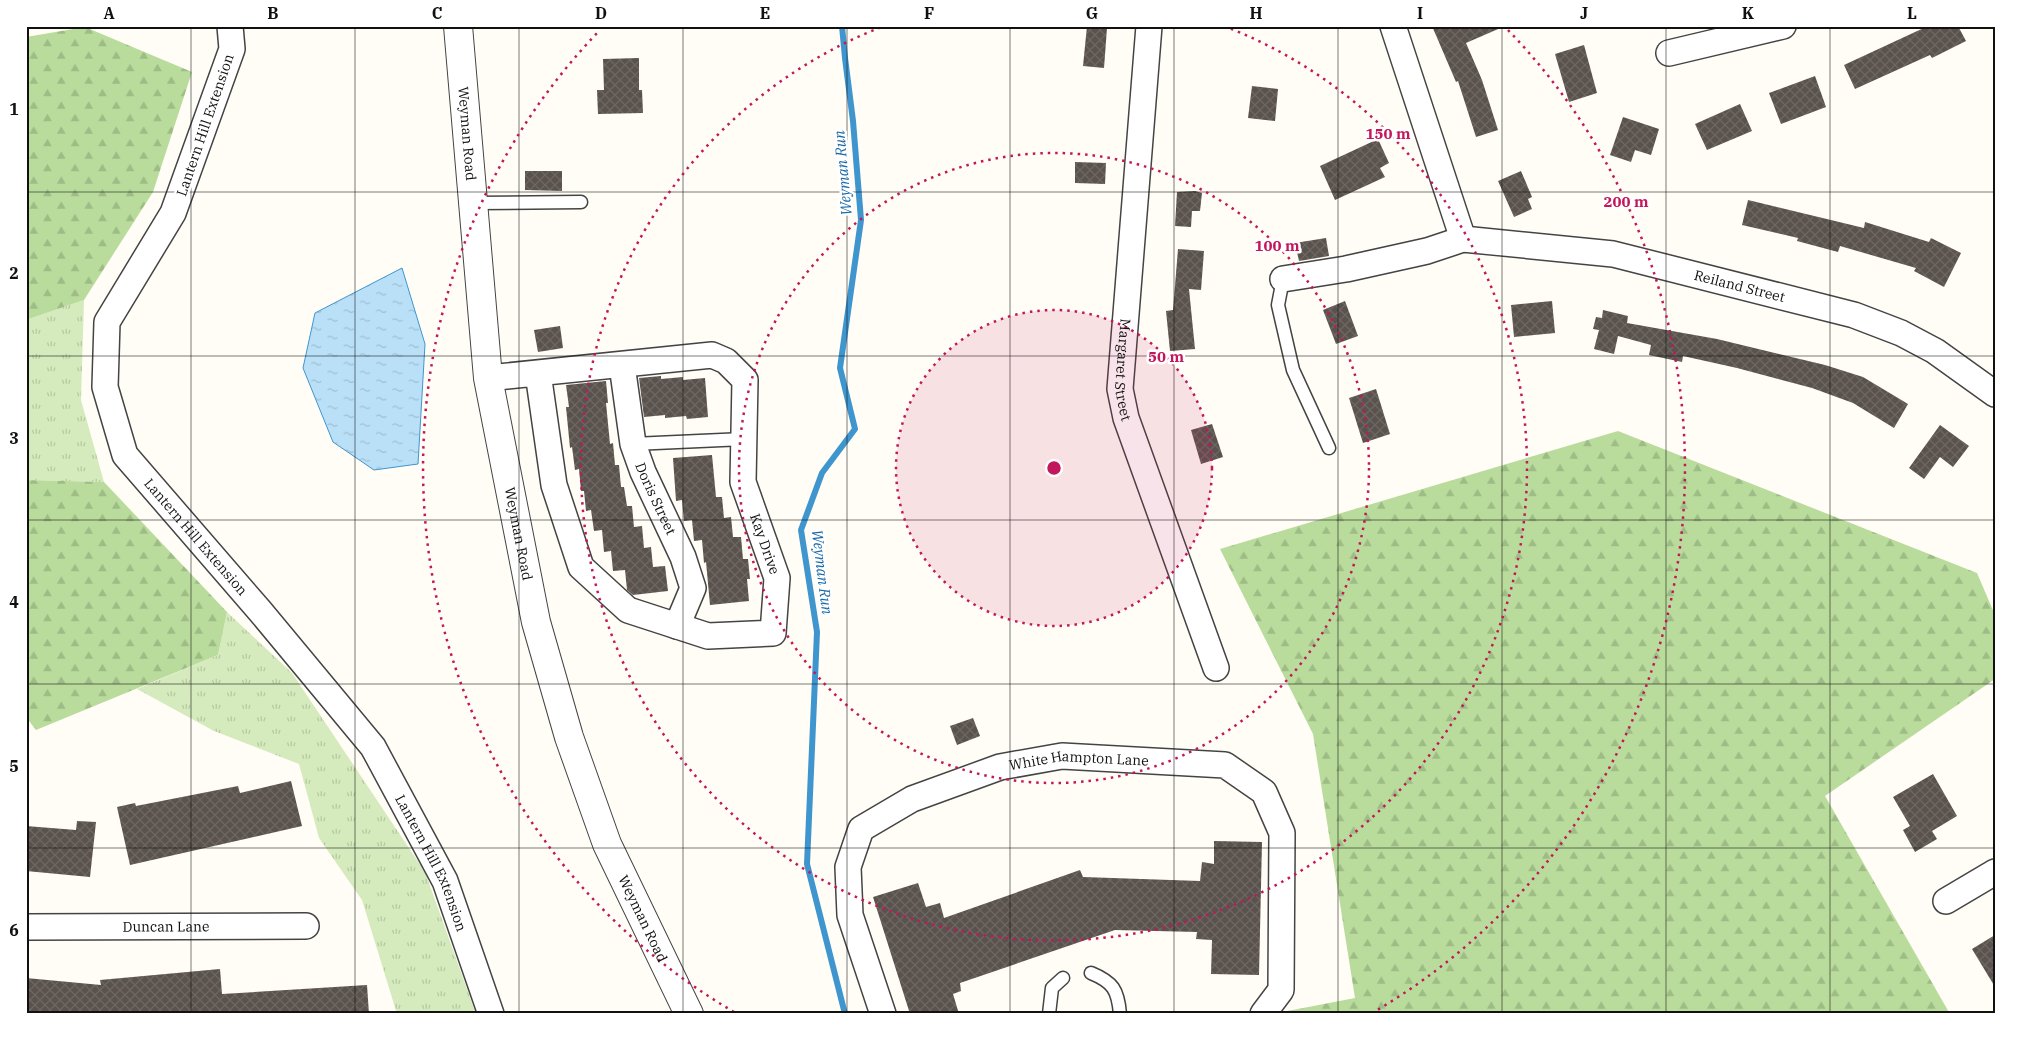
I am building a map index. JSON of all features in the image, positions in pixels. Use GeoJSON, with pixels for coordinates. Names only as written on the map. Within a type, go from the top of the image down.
{"type":"FeatureCollection","features":[{"type":"Feature","properties":{"kind":"street","name":"Lantern Hill Extension"},"geometry":{"type":"LineString","coordinates":[[230,26],[232,49],[173,213],[107,322],[105,387],[125,455],[260,611],[373,747],[445,881],[491,1014]]}},
{"type":"Feature","properties":{"kind":"street","name":"Weyman Road"},"geometry":{"type":"LineString","coordinates":[[458,26],[488,378],[536,622],[569,737],[607,844],[689,1014]]}},
{"type":"Feature","properties":{"kind":"street","name":"Margaret Street"},"geometry":{"type":"LineString","coordinates":[[1149,26],[1120,389],[1126,418],[1216,668]]}},
{"type":"Feature","properties":{"kind":"street"},"geometry":{"type":"LineString","coordinates":[[1393,26],[1463,240]]}},
{"type":"Feature","properties":{"kind":"street"},"geometry":{"type":"LineString","coordinates":[[1669,53],[1783,26]]}},
{"type":"Feature","properties":{"kind":"street","name":"Reiland Street"},"geometry":{"type":"LineString","coordinates":[[1283,279],[1346,269],[1427,251],[1463,240],[1613,254],[1854,315],[1901,332],[1935,351],[1995,394]]}},
{"type":"Feature","properties":{"kind":"street","name":"Kay Drive"},"geometry":{"type":"LineString","coordinates":[[488,378],[712,355],[726,361],[745,380],[743,482],[777,578],[773,633],[708,636],[628,610],[581,567],[554,485],[538,373]]}},
{"type":"Feature","properties":{"kind":"street","name":"Doris Street"},"geometry":{"type":"LineString","coordinates":[[622,365],[633,444],[643,472],[684,557],[693,588],[677,626]]}},
{"type":"Feature","properties":{"kind":"street","name":"White Hampton Lane"},"geometry":{"type":"LineString","coordinates":[[883,1014],[850,915],[848,867],[861,829],[912,799],[1000,767],[1062,756],[1225,765],[1264,792],[1282,833],[1281,990],[1263,1014]]}},
{"type":"Feature","properties":{"kind":"street"},"geometry":{"type":"LineString","coordinates":[[1946,901],[1995,872]]}},
{"type":"Feature","properties":{"kind":"street","name":"Duncan Lane"},"geometry":{"type":"LineString","coordinates":[[26,927],[306,926]]}},
{"type":"Feature","properties":{"kind":"lane"},"geometry":{"type":"LineString","coordinates":[[473,203],[582,202]]}},
{"type":"Feature","properties":{"kind":"lane"},"geometry":{"type":"LineString","coordinates":[[1283,279],[1278,305],[1294,370],[1329,448]]}},
{"type":"Feature","properties":{"kind":"lane"},"geometry":{"type":"LineString","coordinates":[[633,444],[744,439]]}},
{"type":"Feature","properties":{"kind":"lane"},"geometry":{"type":"LineString","coordinates":[[1091,973],[1105,979],[1113,986],[1119,1002],[1120,1014]]}},
{"type":"Feature","properties":{"kind":"lane"},"geometry":{"type":"LineString","coordinates":[[1049,1014],[1052,988],[1063,978]]}},
{"type":"Feature","properties":{"kind":"green space"},"geometry":{"type":"Polygon","coordinates":[[[85,27],[192,72],[153,192],[84,300],[26,320],[26,37],[85,27]]]}},
{"type":"Feature","properties":{"kind":"green space"},"geometry":{"type":"Polygon","coordinates":[[[84,300],[81,400],[104,482],[26,480],[26,320],[84,300]]]}},
{"type":"Feature","properties":{"kind":"green space"},"geometry":{"type":"Polygon","coordinates":[[[1618,431],[1977,573],[1995,615],[1995,679],[1825,796],[1950,1014],[1272,1014],[1355,998],[1313,734],[1220,549],[1618,431]]]}},
{"type":"Feature","properties":{"kind":"green space"},"geometry":{"type":"Polygon","coordinates":[[[26,480],[104,482],[227,612],[218,655],[36,730],[26,717],[26,480]]]}},
{"type":"Feature","properties":{"kind":"green space"},"geometry":{"type":"Polygon","coordinates":[[[227,612],[292,673],[425,872],[476,1014],[397,1014],[362,900],[319,838],[299,764],[214,731],[137,689],[218,655],[227,612]]]}},
{"type":"Feature","properties":{"kind":"water"},"geometry":{"type":"Polygon","coordinates":[[[402,268],[425,344],[418,464],[374,470],[333,442],[303,368],[315,313],[402,268]]]}},
{"type":"Feature","properties":{"kind":"building"},"geometry":{"type":"Polygon","coordinates":[[[1087,26],[1107,28],[1104,68],[1083,66],[1087,26]]]}},
{"type":"Feature","properties":{"kind":"building"},"geometry":{"type":"Polygon","coordinates":[[[1432,26],[1505,26],[1466,43],[1482,80],[1498,130],[1476,137],[1458,81],[1456,82],[1432,26]]]}},
{"type":"Feature","properties":{"kind":"building"},"geometry":{"type":"Polygon","coordinates":[[[1928,26],[1958,26],[1966,41],[1932,58],[1930,55],[1855,89],[1844,65],[1928,26]]]}},
{"type":"Feature","properties":{"kind":"building"},"geometry":{"type":"Polygon","coordinates":[[[1584,45],[1597,93],[1569,102],[1555,54],[1584,45]]]}},
{"type":"Feature","properties":{"kind":"building"},"geometry":{"type":"Polygon","coordinates":[[[639,58],[639,90],[642,90],[643,113],[598,114],[597,90],[604,90],[603,59],[639,58]]]}},
{"type":"Feature","properties":{"kind":"building"},"geometry":{"type":"Polygon","coordinates":[[[1815,76],[1826,107],[1781,124],[1769,93],[1815,76]]]}},
{"type":"Feature","properties":{"kind":"building"},"geometry":{"type":"Polygon","coordinates":[[[1252,86],[1278,89],[1275,121],[1248,118],[1252,86]]]}},
{"type":"Feature","properties":{"kind":"building"},"geometry":{"type":"Polygon","coordinates":[[[1740,104],[1752,131],[1707,150],[1695,124],[1740,104]]]}},
{"type":"Feature","properties":{"kind":"building"},"geometry":{"type":"Polygon","coordinates":[[[1623,117],[1659,129],[1651,155],[1635,150],[1631,162],[1610,155],[1623,117]]]}},
{"type":"Feature","properties":{"kind":"building"},"geometry":{"type":"Polygon","coordinates":[[[1378,139],[1389,163],[1380,168],[1385,177],[1335,200],[1320,166],[1378,139]]]}},
{"type":"Feature","properties":{"kind":"building"},"geometry":{"type":"Polygon","coordinates":[[[1075,162],[1106,163],[1105,184],[1075,183],[1075,162]]]}},
{"type":"Feature","properties":{"kind":"building"},"geometry":{"type":"Polygon","coordinates":[[[525,171],[562,171],[562,191],[525,190],[525,171]]]}},
{"type":"Feature","properties":{"kind":"building"},"geometry":{"type":"Polygon","coordinates":[[[1521,171],[1532,197],[1528,199],[1532,209],[1514,217],[1498,181],[1521,171]]]}},
{"type":"Feature","properties":{"kind":"building"},"geometry":{"type":"Polygon","coordinates":[[[1195,191],[1202,193],[1200,211],[1192,211],[1191,227],[1175,226],[1177,192],[1195,191]]]}},
{"type":"Feature","properties":{"kind":"building"},"geometry":{"type":"Polygon","coordinates":[[[1748,200],[1864,228],[1865,222],[1929,242],[1931,238],[1961,253],[1944,287],[1914,271],[1916,268],[1840,246],[1838,252],[1797,241],[1798,238],[1742,225],[1748,200]]]}},
{"type":"Feature","properties":{"kind":"building"},"geometry":{"type":"Polygon","coordinates":[[[1326,238],[1329,256],[1299,261],[1295,243],[1326,238]]]}},
{"type":"Feature","properties":{"kind":"building"},"geometry":{"type":"Polygon","coordinates":[[[1178,249],[1204,251],[1201,290],[1189,289],[1195,349],[1170,351],[1166,311],[1173,310],[1178,249]]]}},
{"type":"Feature","properties":{"kind":"building"},"geometry":{"type":"Polygon","coordinates":[[[1345,301],[1358,336],[1336,344],[1323,310],[1345,301]]]}},
{"type":"Feature","properties":{"kind":"building"},"geometry":{"type":"Polygon","coordinates":[[[1552,301],[1555,333],[1514,337],[1511,305],[1552,301]]]}},
{"type":"Feature","properties":{"kind":"building"},"geometry":{"type":"Polygon","coordinates":[[[1603,310],[1628,316],[1627,323],[1717,339],[1825,365],[1863,377],[1908,404],[1894,428],[1853,403],[1812,388],[1683,356],[1682,362],[1649,355],[1651,345],[1618,336],[1614,354],[1594,349],[1599,330],[1593,329],[1596,317],[1602,318],[1603,310]]]}},
{"type":"Feature","properties":{"kind":"building"},"geometry":{"type":"Polygon","coordinates":[[[560,326],[563,348],[538,352],[534,330],[560,326]]]}},
{"type":"Feature","properties":{"kind":"building"},"geometry":{"type":"Polygon","coordinates":[[[661,376],[661,379],[683,377],[683,380],[705,378],[708,417],[687,419],[686,416],[665,418],[665,415],[644,417],[639,378],[661,376]]]}},
{"type":"Feature","properties":{"kind":"building"},"geometry":{"type":"Polygon","coordinates":[[[606,381],[610,444],[613,443],[615,465],[619,465],[621,487],[624,487],[627,506],[632,506],[634,527],[642,526],[644,548],[651,547],[653,567],[665,566],[668,591],[633,595],[627,590],[625,570],[613,571],[611,551],[604,552],[602,530],[594,531],[591,510],[586,511],[584,491],[581,491],[579,469],[575,470],[572,447],[570,448],[566,407],[569,407],[566,385],[606,381]]]}},
{"type":"Feature","properties":{"kind":"building"},"geometry":{"type":"Polygon","coordinates":[[[1376,389],[1390,434],[1363,443],[1349,398],[1376,389]]]}},
{"type":"Feature","properties":{"kind":"building"},"geometry":{"type":"Polygon","coordinates":[[[1212,424],[1223,457],[1201,464],[1191,430],[1212,424]]]}},
{"type":"Feature","properties":{"kind":"building"},"geometry":{"type":"Polygon","coordinates":[[[1940,425],[1969,446],[1953,467],[1940,457],[1924,479],[1909,468],[1940,425]]]}},
{"type":"Feature","properties":{"kind":"building"},"geometry":{"type":"Polygon","coordinates":[[[712,455],[716,497],[722,497],[724,518],[731,517],[733,537],[741,537],[743,559],[748,559],[750,579],[747,579],[749,601],[710,605],[702,540],[694,541],[692,520],[684,521],[682,500],[676,501],[673,458],[712,455]]]}},
{"type":"Feature","properties":{"kind":"building"},"geometry":{"type":"Polygon","coordinates":[[[973,718],[980,736],[957,745],[950,726],[973,718]]]}},
{"type":"Feature","properties":{"kind":"building"},"geometry":{"type":"Polygon","coordinates":[[[1933,774],[1957,816],[1932,831],[1937,839],[1915,852],[1903,830],[1910,826],[1893,797],[1933,774]]]}},
{"type":"Feature","properties":{"kind":"building"},"geometry":{"type":"Polygon","coordinates":[[[291,781],[302,826],[130,865],[117,807],[135,803],[136,806],[238,786],[240,793],[291,781]]]}},
{"type":"Feature","properties":{"kind":"building"},"geometry":{"type":"Polygon","coordinates":[[[77,821],[96,822],[90,877],[26,871],[26,826],[76,830],[77,821]]]}},
{"type":"Feature","properties":{"kind":"building"},"geometry":{"type":"Polygon","coordinates":[[[1214,841],[1262,842],[1259,975],[1211,974],[1212,940],[1196,939],[1197,932],[1115,930],[960,983],[961,991],[953,994],[959,1014],[910,1014],[873,897],[918,883],[926,907],[940,903],[944,918],[1080,870],[1083,877],[1200,881],[1202,862],[1214,864],[1214,841]]]}},
{"type":"Feature","properties":{"kind":"building"},"geometry":{"type":"Polygon","coordinates":[[[1995,935],[1995,987],[1972,949],[1995,935]]]}},
{"type":"Feature","properties":{"kind":"building"},"geometry":{"type":"Polygon","coordinates":[[[220,969],[222,994],[367,985],[369,1014],[26,1014],[26,978],[101,985],[100,980],[220,969]]]}},
{"type":"Feature","properties":{"kind":"waterway","name":"Weyman Run"},"geometry":{"type":"LineString","coordinates":[[842,26],[853,121],[861,220],[840,368],[855,429],[822,473],[801,530],[817,632],[807,864],[845,1014]]}}]}
